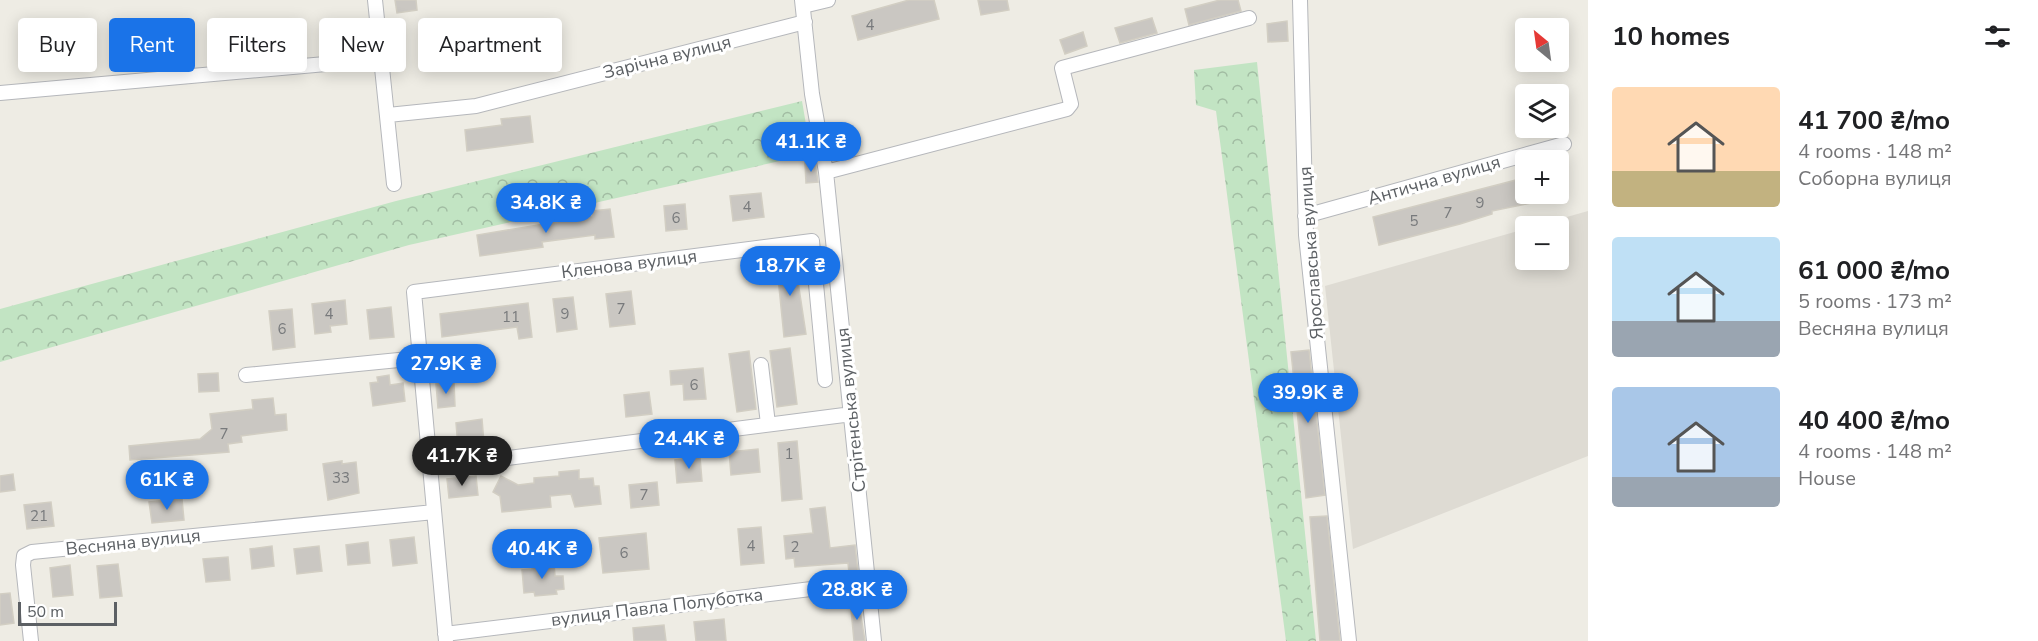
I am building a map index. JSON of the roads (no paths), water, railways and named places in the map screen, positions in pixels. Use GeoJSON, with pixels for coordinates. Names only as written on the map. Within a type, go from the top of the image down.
{"type":"FeatureCollection","features":[{"type":"Feature","properties":{"kind":"street"},"geometry":{"type":"LineString","coordinates":[[375,0],[377,18]]}},
{"type":"Feature","properties":{"kind":"street"},"geometry":{"type":"LineString","coordinates":[[803,3],[828,0]]}},
{"type":"Feature","properties":{"kind":"street","name":"Стрітенська вулиця"},"geometry":{"type":"LineString","coordinates":[[803,3],[812,94],[826,172],[874,641]]}},
{"type":"Feature","properties":{"kind":"street","name":"Ярославська вулиця"},"geometry":{"type":"LineString","coordinates":[[1300,3],[1305,216],[1349,641]]}},
{"type":"Feature","properties":{"kind":"street"},"geometry":{"type":"LineString","coordinates":[[826,172],[1067,110],[1071,104],[1062,68],[1249,18]]}},
{"type":"Feature","properties":{"kind":"street","name":"Зарічна вулиця"},"geometry":{"type":"LineString","coordinates":[[387,116],[476,106],[805,22]]}},
{"type":"Feature","properties":{"kind":"street"},"geometry":{"type":"LineString","coordinates":[[0,93],[319,65]]}},
{"type":"Feature","properties":{"kind":"street"},"geometry":{"type":"LineString","coordinates":[[382,72],[394,184]]}},
{"type":"Feature","properties":{"kind":"street","name":"Антична вулиця"},"geometry":{"type":"LineString","coordinates":[[1305,216],[1563,144]]}},
{"type":"Feature","properties":{"kind":"street","name":"Кленова вулиця"},"geometry":{"type":"LineString","coordinates":[[419,358],[414,292],[812,241],[825,380]]}},
{"type":"Feature","properties":{"kind":"street"},"geometry":{"type":"LineString","coordinates":[[246,375],[419,358],[446,637]]}},
{"type":"Feature","properties":{"kind":"street"},"geometry":{"type":"LineString","coordinates":[[761,365],[768,424]]}},
{"type":"Feature","properties":{"kind":"street"},"geometry":{"type":"LineString","coordinates":[[430,468],[852,414]]}},
{"type":"Feature","properties":{"kind":"street","name":"Весняна вулиця"},"geometry":{"type":"LineString","coordinates":[[31,641],[23,565],[24,556],[32,552],[434,512]]}},
{"type":"Feature","properties":{"kind":"street","name":"вулиця Павла Полуботка"},"geometry":{"type":"LineString","coordinates":[[446,637],[868,582]]}}]}
